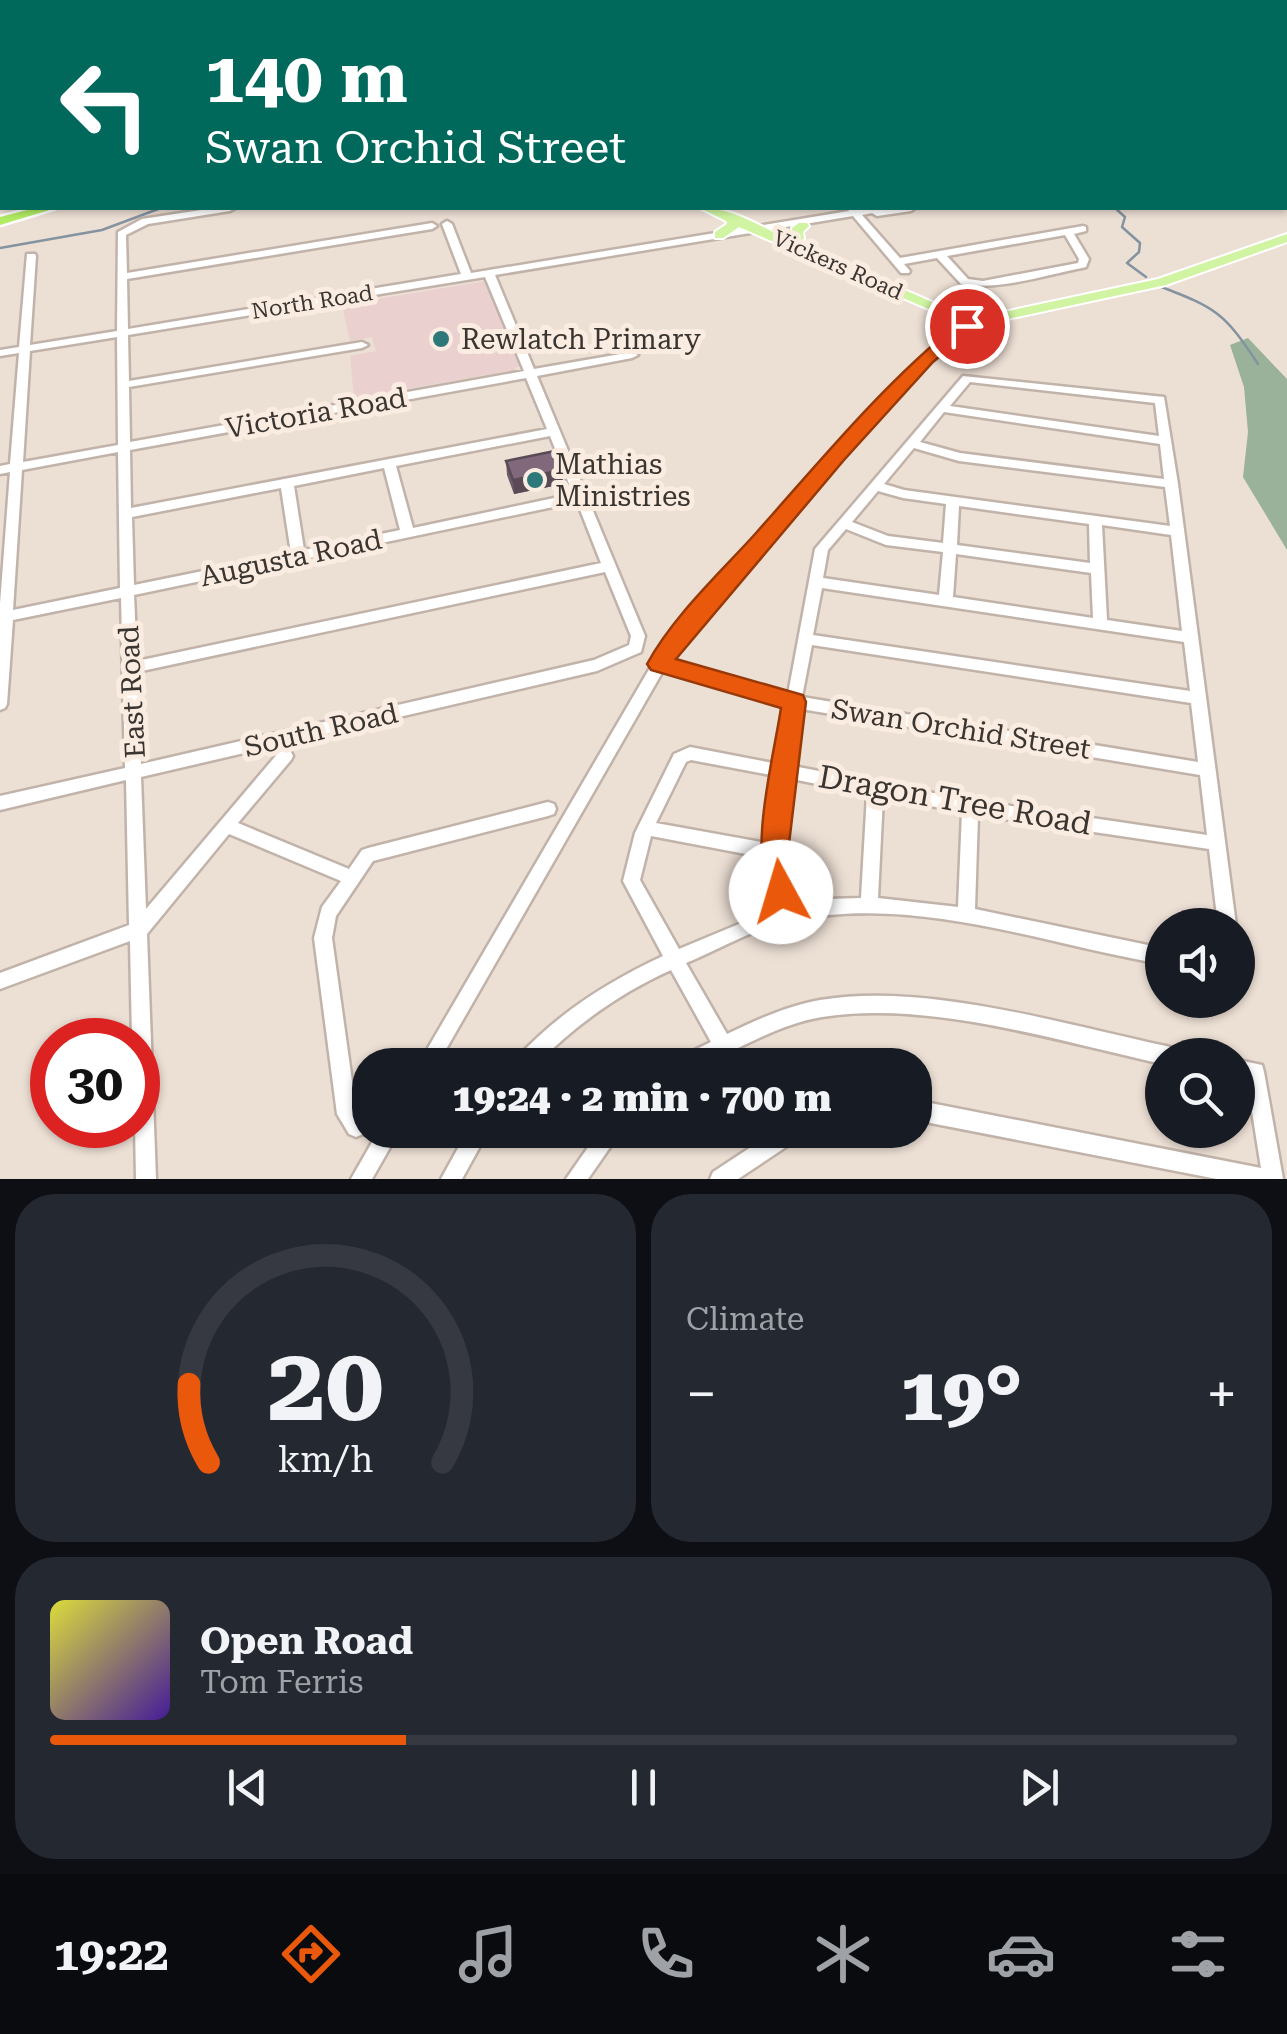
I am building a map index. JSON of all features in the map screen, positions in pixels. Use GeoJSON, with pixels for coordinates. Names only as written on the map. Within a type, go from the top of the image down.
{"type":"FeatureCollection","features":[{"type":"Feature","properties":{"kind":"highway"},"geometry":{"type":"LineString","coordinates":[[0,218],[40,210]]}},
{"type":"Feature","properties":{"kind":"main road","name":"Vickers Road"},"geometry":{"type":"LineString","coordinates":[[727,212],[945,314],[970,320]]}},
{"type":"Feature","properties":{"kind":"main road"},"geometry":{"type":"LineString","coordinates":[[719,235],[734,226],[727,212]]}},
{"type":"Feature","properties":{"kind":"main road","name":"Vickers Road"},"geometry":{"type":"LineString","coordinates":[[768,229],[801,232],[970,320]]}},
{"type":"Feature","properties":{"kind":"main road"},"geometry":{"type":"LineString","coordinates":[[970,320],[1161,282],[1282,237]]}},
{"type":"Feature","properties":{"kind":"main road"},"geometry":{"type":"LineString","coordinates":[[945,314],[954,325],[952,335]]}},
{"type":"Feature","properties":{"kind":"street","name":"East Road"},"geometry":{"type":"LineString","coordinates":[[141,1177],[140,929],[125,514],[121,234],[146,221],[217,210]]}},
{"type":"Feature","properties":{"kind":"street","name":"North Road"},"geometry":{"type":"LineString","coordinates":[[624,251],[883,210]]}},
{"type":"Feature","properties":{"kind":"street","name":"North Road"},"geometry":{"type":"LineString","coordinates":[[801,232],[855,212]]}},
{"type":"Feature","properties":{"kind":"street"},"geometry":{"type":"LineString","coordinates":[[855,212],[901,266],[940,255],[1083,229]]}},
{"type":"Feature","properties":{"kind":"street"},"geometry":{"type":"LineString","coordinates":[[448,224],[466,276]]}},
{"type":"Feature","properties":{"kind":"street"},"geometry":{"type":"LineString","coordinates":[[121,277],[432,226]]}},
{"type":"Feature","properties":{"kind":"street","name":"North Road"},"geometry":{"type":"LineString","coordinates":[[0,353],[768,229]]}},
{"type":"Feature","properties":{"kind":"street"},"geometry":{"type":"LineString","coordinates":[[940,255],[964,282],[983,284],[1082,266],[1084,258],[1068,234]]}},
{"type":"Feature","properties":{"kind":"street"},"geometry":{"type":"LineString","coordinates":[[0,704],[31,256]]}},
{"type":"Feature","properties":{"kind":"street"},"geometry":{"type":"LineString","coordinates":[[130,668],[609,566],[489,273]]}},
{"type":"Feature","properties":{"kind":"street"},"geometry":{"type":"LineString","coordinates":[[437,1048],[659,664],[694,617],[836,455],[970,320]]}},
{"type":"Feature","properties":{"kind":"street"},"geometry":{"type":"LineString","coordinates":[[124,385],[362,346]]}},
{"type":"Feature","properties":{"kind":"street","name":"Victoria Road"},"geometry":{"type":"LineString","coordinates":[[0,470],[632,355]]}},
{"type":"Feature","properties":{"kind":"street"},"geometry":{"type":"LineString","coordinates":[[785,914],[774,852],[794,702],[822,550],[945,409],[967,378],[1160,400],[1225,908]]}},
{"type":"Feature","properties":{"kind":"street"},"geometry":{"type":"LineString","coordinates":[[945,409],[1165,441]]}},
{"type":"Feature","properties":{"kind":"street"},"geometry":{"type":"LineString","coordinates":[[125,514],[554,431]]}},
{"type":"Feature","properties":{"kind":"street"},"geometry":{"type":"LineString","coordinates":[[914,444],[959,456],[1172,484]]}},
{"type":"Feature","properties":{"kind":"street"},"geometry":{"type":"LineString","coordinates":[[389,464],[408,534]]}},
{"type":"Feature","properties":{"kind":"street"},"geometry":{"type":"LineString","coordinates":[[288,483],[298,556]]}},
{"type":"Feature","properties":{"kind":"street"},"geometry":{"type":"LineString","coordinates":[[877,486],[953,501],[1176,531]]}},
{"type":"Feature","properties":{"kind":"street","name":"Augusta Road"},"geometry":{"type":"LineString","coordinates":[[4,617],[581,498]]}},
{"type":"Feature","properties":{"kind":"street"},"geometry":{"type":"LineString","coordinates":[[946,602],[953,501]]}},
{"type":"Feature","properties":{"kind":"street"},"geometry":{"type":"LineString","coordinates":[[1095,520],[1100,624]]}},
{"type":"Feature","properties":{"kind":"street"},"geometry":{"type":"LineString","coordinates":[[845,524],[886,540],[1096,569]]}},
{"type":"Feature","properties":{"kind":"street","name":"South Road"},"geometry":{"type":"LineString","coordinates":[[0,804],[628,655],[637,646],[609,566]]}},
{"type":"Feature","properties":{"kind":"street"},"geometry":{"type":"LineString","coordinates":[[816,582],[1192,638]]}},
{"type":"Feature","properties":{"kind":"street"},"geometry":{"type":"LineString","coordinates":[[806,639],[1198,698]]}},
{"type":"Feature","properties":{"kind":"street","name":"Swan Orchid Street"},"geometry":{"type":"LineString","coordinates":[[659,664],[794,702],[1208,770]]}},
{"type":"Feature","properties":{"kind":"street","name":"Dragon Tree Road"},"geometry":{"type":"LineString","coordinates":[[723,1046],[631,881],[634,856],[646,828],[680,758],[690,753],[786,768],[970,807],[1216,842]]}},
{"type":"Feature","properties":{"kind":"street"},"geometry":{"type":"LineString","coordinates":[[0,981],[140,929],[285,756]]}},
{"type":"Feature","properties":{"kind":"street"},"geometry":{"type":"LineString","coordinates":[[869,905],[876,790]]}},
{"type":"Feature","properties":{"kind":"street"},"geometry":{"type":"LineString","coordinates":[[966,917],[970,807]]}},
{"type":"Feature","properties":{"kind":"street"},"geometry":{"type":"LineString","coordinates":[[352,1121],[347,1114],[324,938],[328,913],[350,877],[365,857],[379,850],[548,810]]}},
{"type":"Feature","properties":{"kind":"street"},"geometry":{"type":"LineString","coordinates":[[229,827],[350,877]]}},
{"type":"Feature","properties":{"kind":"street"},"geometry":{"type":"LineString","coordinates":[[646,828],[774,852]]}},
{"type":"Feature","properties":{"kind":"street"},"geometry":{"type":"LineString","coordinates":[[539,1048],[572,1014],[672,958],[785,914],[869,905],[966,917],[1145,953]]}},
{"type":"Feature","properties":{"kind":"street"},"geometry":{"type":"LineString","coordinates":[[719,1048],[768,1022],[822,1008],[878,1004],[922,1008],[1145,1051]]}},
{"type":"Feature","properties":{"kind":"street"},"geometry":{"type":"LineString","coordinates":[[932,1113],[1270,1179],[1255,1111]]}},
{"type":"Feature","properties":{"kind":"street"},"geometry":{"type":"LineString","coordinates":[[362,1179],[380,1148]]}},
{"type":"Feature","properties":{"kind":"street"},"geometry":{"type":"LineString","coordinates":[[450,1179],[468,1148]]}},
{"type":"Feature","properties":{"kind":"street"},"geometry":{"type":"LineString","coordinates":[[576,1179],[599,1148]]}},
{"type":"Feature","properties":{"kind":"street"},"geometry":{"type":"LineString","coordinates":[[720,1179],[760,1148]]}},
{"type":"Feature","properties":{"kind":"shaded area","name":"Rewlatch Primary"},"geometry":{"type":"Polygon","coordinates":[[[486,281],[520,365],[514,370],[354,398],[350,356],[376,351],[372,337],[350,341],[342,305],[486,281]]]}},
{"type":"Feature","properties":{"kind":"green space"},"geometry":{"type":"Polygon","coordinates":[[[1248,338],[1287,379],[1287,550],[1243,477],[1248,432],[1244,387],[1230,345],[1248,338]]]}},
{"type":"Feature","properties":{"kind":"building"},"geometry":{"type":"Polygon","coordinates":[[[555,451],[562,470],[513,480],[506,461],[555,451]]]}},
{"type":"Feature","properties":{"kind":"waterway"},"geometry":{"type":"LineString","coordinates":[[0,248],[102,230],[156,210]]}},
{"type":"Feature","properties":{"kind":"waterway"},"geometry":{"type":"LineString","coordinates":[[1117,210],[1125,217],[1122,227],[1140,243],[1139,252],[1127,263],[1146,277]]}},
{"type":"Feature","properties":{"kind":"waterway"},"geometry":{"type":"LineString","coordinates":[[1159,286],[1217,314],[1258,364]]}},
{"type":"Feature","properties":{"kind":"place","name":"Rewlatch Primary"},"geometry":{"type":"Point","coordinates":[441,339]}},
{"type":"Feature","properties":{"kind":"place","name":"Mathias Ministries"},"geometry":{"type":"Point","coordinates":[535,480]}},
{"type":"Feature","properties":{"kind":"route"},"geometry":{"type":"LineString","coordinates":[[781,892],[774,852],[794,702],[659,664],[694,617],[836,455],[927,358],[967,326]]}}]}
